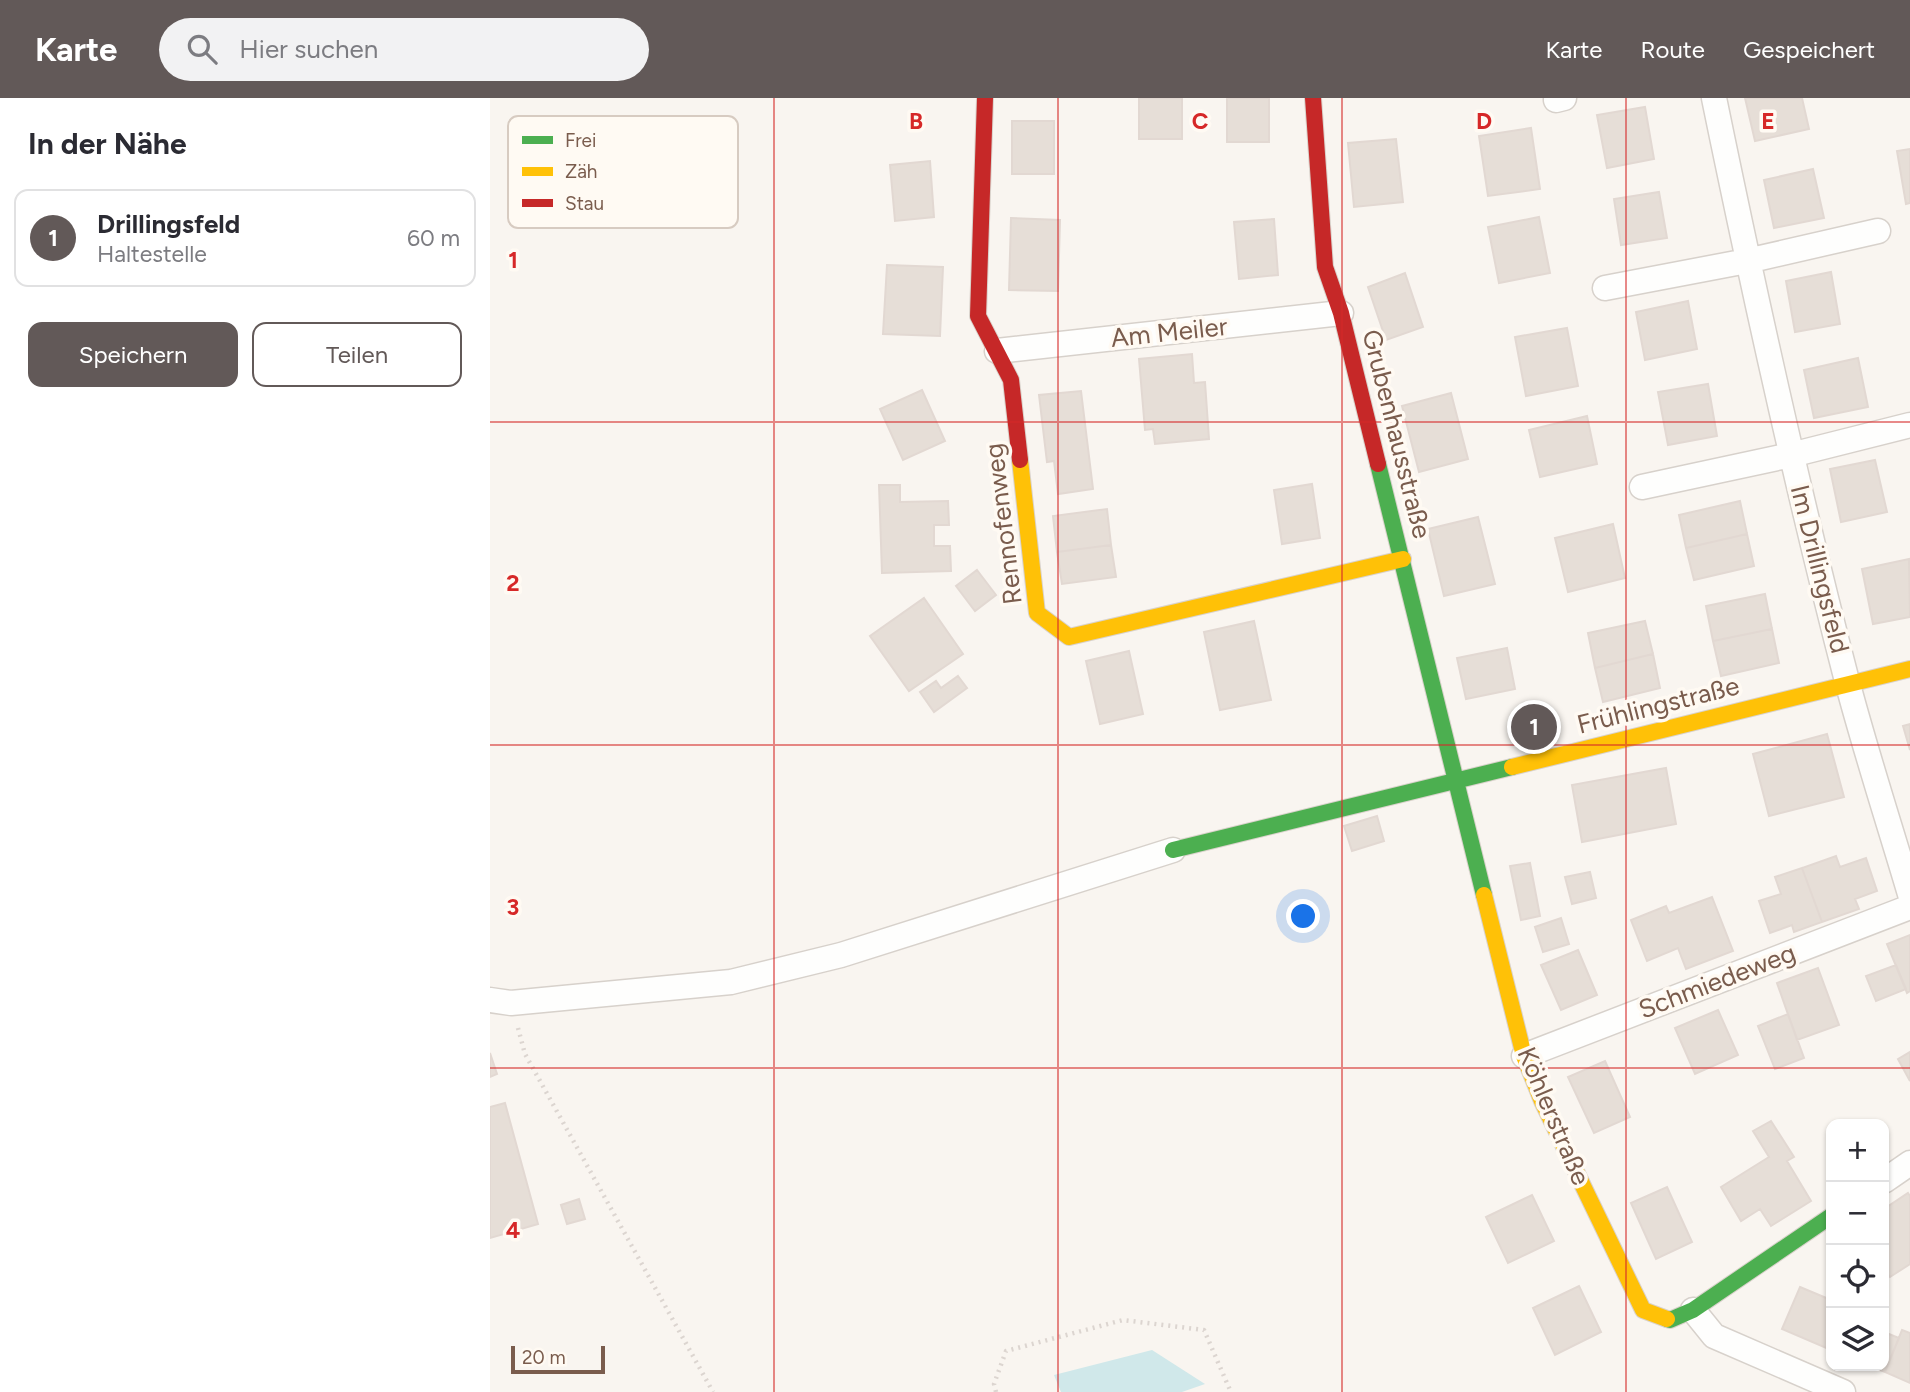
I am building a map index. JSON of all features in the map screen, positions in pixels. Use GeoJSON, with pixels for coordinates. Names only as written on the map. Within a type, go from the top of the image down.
{"type":"FeatureCollection","features":[{"type":"Feature","properties":{"kind":"street","name":"Rennofenweg"},"geometry":{"type":"LineString","coordinates":[[985,98],[978,316],[1011,380],[1037,613],[1069,637],[1403,559]]}},
{"type":"Feature","properties":{"kind":"street","name":"Grubenhausstraße"},"geometry":{"type":"LineString","coordinates":[[1312,98],[1325,267],[1341,313],[1456,779]]}},
{"type":"Feature","properties":{"kind":"street","name":"Im Drillingsfeld"},"geometry":{"type":"LineString","coordinates":[[1714,98],[1747,261],[1791,455],[1848,684]]}},
{"type":"Feature","properties":{"kind":"street"},"geometry":{"type":"LineString","coordinates":[[1605,288],[1747,261],[1878,231]]}},
{"type":"Feature","properties":{"kind":"street","name":"Am Meiler"},"geometry":{"type":"LineString","coordinates":[[997,351],[1341,313]]}},
{"type":"Feature","properties":{"kind":"street","name":"Im Drillingsfeld"},"geometry":{"type":"LineString","coordinates":[[1642,487],[1791,455],[1910,425]]}},
{"type":"Feature","properties":{"kind":"street","name":"Frühlingstraße"},"geometry":{"type":"LineString","coordinates":[[1173,850],[1910,669]]}},
{"type":"Feature","properties":{"kind":"street"},"geometry":{"type":"LineString","coordinates":[[1848,684],[1910,894]]}},
{"type":"Feature","properties":{"kind":"street","name":"Köhlerstraße"},"geometry":{"type":"LineString","coordinates":[[1456,779],[1524,1056],[1542,1101],[1643,1310],[1670,1320],[1693,1310],[1826,1219]]}},
{"type":"Feature","properties":{"kind":"street"},"geometry":{"type":"LineString","coordinates":[[500,1002],[536,1001],[731,982],[841,955],[1173,850]]}},
{"type":"Feature","properties":{"kind":"street","name":"Schmiedeweg"},"geometry":{"type":"LineString","coordinates":[[1524,1056],[1910,907]]}},
{"type":"Feature","properties":{"kind":"street"},"geometry":{"type":"LineString","coordinates":[[1889,1178],[1910,1163]]}},
{"type":"Feature","properties":{"kind":"street"},"geometry":{"type":"LineString","coordinates":[[1693,1310],[1714,1336],[1843,1392]]}},
{"type":"Feature","properties":{"kind":"path"},"geometry":{"type":"LineString","coordinates":[[500,1002],[525,1054],[713,1392]]}},
{"type":"Feature","properties":{"kind":"path"},"geometry":{"type":"LineString","coordinates":[[996,1392],[994,1384],[1006,1351],[1123,1320],[1204,1330],[1230,1390],[1228,1392]]}},
{"type":"Feature","properties":{"kind":"water"},"geometry":{"type":"Polygon","coordinates":[[[1152,1350],[1205,1384],[1182,1392],[1061,1392],[1054,1375],[1152,1350]]]}},
{"type":"Feature","properties":{"kind":"building"},"geometry":{"type":"Polygon","coordinates":[[[1139,98],[1182,98],[1182,139],[1139,139],[1139,98]]]}},
{"type":"Feature","properties":{"kind":"building"},"geometry":{"type":"Polygon","coordinates":[[[1227,98],[1269,98],[1269,142],[1227,142],[1227,98]]]}},
{"type":"Feature","properties":{"kind":"building"},"geometry":{"type":"Polygon","coordinates":[[[1745,98],[1802,98],[1809,129],[1755,141],[1745,98]]]}},
{"type":"Feature","properties":{"kind":"building"},"geometry":{"type":"Polygon","coordinates":[[[1645,107],[1654,159],[1607,168],[1597,115],[1645,107]]]}},
{"type":"Feature","properties":{"kind":"building"},"geometry":{"type":"Polygon","coordinates":[[[1012,121],[1054,121],[1054,174],[1012,174],[1012,121]]]}},
{"type":"Feature","properties":{"kind":"building"},"geometry":{"type":"Polygon","coordinates":[[[1531,128],[1540,189],[1488,196],[1479,136],[1531,128]]]}},
{"type":"Feature","properties":{"kind":"building"},"geometry":{"type":"Polygon","coordinates":[[[1396,139],[1403,202],[1354,207],[1348,143],[1396,139]]]}},
{"type":"Feature","properties":{"kind":"building"},"geometry":{"type":"Polygon","coordinates":[[[1910,149],[1910,203],[1906,204],[1897,151],[1910,149]]]}},
{"type":"Feature","properties":{"kind":"building"},"geometry":{"type":"Polygon","coordinates":[[[930,161],[934,217],[895,221],[890,165],[930,161]]]}},
{"type":"Feature","properties":{"kind":"building"},"geometry":{"type":"Polygon","coordinates":[[[1813,169],[1824,218],[1774,228],[1764,180],[1813,169]]]}},
{"type":"Feature","properties":{"kind":"building"},"geometry":{"type":"Polygon","coordinates":[[[1659,192],[1667,238],[1621,245],[1614,199],[1659,192]]]}},
{"type":"Feature","properties":{"kind":"building"},"geometry":{"type":"Polygon","coordinates":[[[1539,217],[1550,273],[1499,283],[1488,227],[1539,217]]]}},
{"type":"Feature","properties":{"kind":"building"},"geometry":{"type":"Polygon","coordinates":[[[1011,218],[1060,220],[1058,291],[1009,290],[1011,218]]]}},
{"type":"Feature","properties":{"kind":"building"},"geometry":{"type":"Polygon","coordinates":[[[1274,219],[1278,275],[1239,279],[1234,222],[1274,219]]]}},
{"type":"Feature","properties":{"kind":"building"},"geometry":{"type":"Polygon","coordinates":[[[887,265],[943,267],[940,336],[883,334],[887,265]]]}},
{"type":"Feature","properties":{"kind":"building"},"geometry":{"type":"Polygon","coordinates":[[[1831,272],[1840,324],[1795,332],[1786,281],[1831,272]]]}},
{"type":"Feature","properties":{"kind":"building"},"geometry":{"type":"Polygon","coordinates":[[[1405,273],[1423,327],[1386,340],[1368,287],[1405,273]]]}},
{"type":"Feature","properties":{"kind":"building"},"geometry":{"type":"Polygon","coordinates":[[[1688,301],[1697,349],[1645,360],[1636,312],[1688,301]]]}},
{"type":"Feature","properties":{"kind":"building"},"geometry":{"type":"Polygon","coordinates":[[[1567,328],[1578,386],[1526,396],[1515,337],[1567,328]]]}},
{"type":"Feature","properties":{"kind":"building"},"geometry":{"type":"Polygon","coordinates":[[[1192,354],[1194,383],[1205,382],[1209,439],[1155,444],[1153,429],[1145,430],[1139,359],[1192,354]]]}},
{"type":"Feature","properties":{"kind":"building"},"geometry":{"type":"Polygon","coordinates":[[[1858,358],[1868,407],[1814,418],[1804,370],[1858,358]]]}},
{"type":"Feature","properties":{"kind":"building"},"geometry":{"type":"Polygon","coordinates":[[[1708,384],[1717,436],[1668,445],[1658,392],[1708,384]]]}},
{"type":"Feature","properties":{"kind":"building"},"geometry":{"type":"Polygon","coordinates":[[[922,390],[945,441],[903,460],[880,409],[922,390]]]}},
{"type":"Feature","properties":{"kind":"building"},"geometry":{"type":"Polygon","coordinates":[[[1081,391],[1093,489],[1058,494],[1054,461],[1047,462],[1039,395],[1081,391]]]}},
{"type":"Feature","properties":{"kind":"building"},"geometry":{"type":"Polygon","coordinates":[[[1451,393],[1468,459],[1419,472],[1402,406],[1451,393]]]}},
{"type":"Feature","properties":{"kind":"building"},"geometry":{"type":"Polygon","coordinates":[[[1587,416],[1597,464],[1540,477],[1529,430],[1587,416]]]}},
{"type":"Feature","properties":{"kind":"building"},"geometry":{"type":"Polygon","coordinates":[[[1875,460],[1887,512],[1841,522],[1830,469],[1875,460]]]}},
{"type":"Feature","properties":{"kind":"building"},"geometry":{"type":"Polygon","coordinates":[[[1312,484],[1320,538],[1282,544],[1274,490],[1312,484]]]}},
{"type":"Feature","properties":{"kind":"building"},"geometry":{"type":"Polygon","coordinates":[[[879,485],[900,485],[900,502],[948,501],[949,525],[934,525],[934,546],[950,546],[951,571],[882,573],[879,485]]]}},
{"type":"Feature","properties":{"kind":"building"},"geometry":{"type":"Polygon","coordinates":[[[1740,501],[1747,534],[1686,548],[1679,515],[1740,501]]]}},
{"type":"Feature","properties":{"kind":"building"},"geometry":{"type":"Polygon","coordinates":[[[1107,509],[1111,545],[1057,552],[1053,516],[1107,509]]]}},
{"type":"Feature","properties":{"kind":"building"},"geometry":{"type":"Polygon","coordinates":[[[1478,517],[1495,584],[1444,596],[1428,529],[1478,517]]]}},
{"type":"Feature","properties":{"kind":"building"},"geometry":{"type":"Polygon","coordinates":[[[1613,524],[1625,578],[1568,592],[1555,538],[1613,524]]]}},
{"type":"Feature","properties":{"kind":"building"},"geometry":{"type":"Polygon","coordinates":[[[1747,534],[1754,566],[1694,580],[1686,548],[1747,534]]]}},
{"type":"Feature","properties":{"kind":"building"},"geometry":{"type":"Polygon","coordinates":[[[1111,545],[1116,577],[1062,584],[1057,552],[1111,545]]]}},
{"type":"Feature","properties":{"kind":"building"},"geometry":{"type":"Polygon","coordinates":[[[1909,559],[1910,617],[1873,624],[1862,569],[1909,559]]]}},
{"type":"Feature","properties":{"kind":"building"},"geometry":{"type":"Polygon","coordinates":[[[977,570],[996,595],[975,611],[956,586],[977,570]]]}},
{"type":"Feature","properties":{"kind":"building"},"geometry":{"type":"Polygon","coordinates":[[[1765,594],[1772,629],[1713,641],[1706,606],[1765,594]]]}},
{"type":"Feature","properties":{"kind":"building"},"geometry":{"type":"Polygon","coordinates":[[[924,598],[963,654],[909,691],[870,636],[924,598]]]}},
{"type":"Feature","properties":{"kind":"building"},"geometry":{"type":"Polygon","coordinates":[[[1254,621],[1271,700],[1220,710],[1204,632],[1254,621]]]}},
{"type":"Feature","properties":{"kind":"building"},"geometry":{"type":"Polygon","coordinates":[[[1645,621],[1653,654],[1595,668],[1588,633],[1645,621]]]}},
{"type":"Feature","properties":{"kind":"building"},"geometry":{"type":"Polygon","coordinates":[[[1772,629],[1779,663],[1721,676],[1713,641],[1772,629]]]}},
{"type":"Feature","properties":{"kind":"building"},"geometry":{"type":"Polygon","coordinates":[[[1507,648],[1515,689],[1466,699],[1457,658],[1507,648]]]}},
{"type":"Feature","properties":{"kind":"building"},"geometry":{"type":"Polygon","coordinates":[[[1129,651],[1143,714],[1100,724],[1086,661],[1129,651]]]}},
{"type":"Feature","properties":{"kind":"building"},"geometry":{"type":"Polygon","coordinates":[[[1653,654],[1660,688],[1603,702],[1595,668],[1653,654]]]}},
{"type":"Feature","properties":{"kind":"building"},"geometry":{"type":"Polygon","coordinates":[[[958,676],[967,688],[934,712],[920,692],[936,681],[941,688],[958,676]]]}},
{"type":"Feature","properties":{"kind":"building"},"geometry":{"type":"Polygon","coordinates":[[[1910,724],[1910,750],[1903,726],[1910,724]]]}},
{"type":"Feature","properties":{"kind":"building"},"geometry":{"type":"Polygon","coordinates":[[[1827,734],[1844,797],[1769,816],[1753,754],[1827,734]]]}},
{"type":"Feature","properties":{"kind":"building"},"geometry":{"type":"Polygon","coordinates":[[[1666,768],[1676,824],[1582,842],[1572,785],[1666,768]]]}},
{"type":"Feature","properties":{"kind":"building"},"geometry":{"type":"Polygon","coordinates":[[[1377,816],[1384,841],[1352,851],[1344,826],[1377,816]]]}},
{"type":"Feature","properties":{"kind":"building"},"geometry":{"type":"Polygon","coordinates":[[[1836,856],[1840,867],[1866,858],[1877,891],[1855,899],[1859,909],[1822,922],[1802,868],[1836,856]]]}},
{"type":"Feature","properties":{"kind":"building"},"geometry":{"type":"Polygon","coordinates":[[[1530,863],[1540,916],[1521,920],[1510,866],[1530,863]]]}},
{"type":"Feature","properties":{"kind":"building"},"geometry":{"type":"Polygon","coordinates":[[[1802,868],[1822,922],[1794,932],[1792,925],[1770,933],[1759,901],[1781,894],[1775,877],[1802,868]]]}},
{"type":"Feature","properties":{"kind":"building"},"geometry":{"type":"Polygon","coordinates":[[[1590,872],[1596,898],[1572,904],[1565,877],[1590,872]]]}},
{"type":"Feature","properties":{"kind":"building"},"geometry":{"type":"Polygon","coordinates":[[[1712,897],[1733,951],[1686,969],[1678,948],[1647,961],[1631,920],[1666,906],[1669,913],[1712,897]]]}},
{"type":"Feature","properties":{"kind":"building"},"geometry":{"type":"Polygon","coordinates":[[[1561,918],[1569,944],[1543,952],[1535,927],[1561,918]]]}},
{"type":"Feature","properties":{"kind":"building"},"geometry":{"type":"Polygon","coordinates":[[[1910,935],[1910,991],[1907,993],[1887,944],[1910,935]]]}},
{"type":"Feature","properties":{"kind":"building"},"geometry":{"type":"Polygon","coordinates":[[[1578,950],[1597,995],[1561,1010],[1541,965],[1578,950]]]}},
{"type":"Feature","properties":{"kind":"building"},"geometry":{"type":"Polygon","coordinates":[[[1896,965],[1906,989],[1876,1001],[1866,976],[1896,965]]]}},
{"type":"Feature","properties":{"kind":"building"},"geometry":{"type":"Polygon","coordinates":[[[1818,968],[1839,1025],[1797,1040],[1777,983],[1818,968]]]}},
{"type":"Feature","properties":{"kind":"building"},"geometry":{"type":"Polygon","coordinates":[[[1718,1010],[1738,1055],[1695,1074],[1675,1028],[1718,1010]]]}},
{"type":"Feature","properties":{"kind":"building"},"geometry":{"type":"Polygon","coordinates":[[[1788,1014],[1804,1058],[1775,1069],[1758,1026],[1788,1014]]]}},
{"type":"Feature","properties":{"kind":"building"},"geometry":{"type":"Polygon","coordinates":[[[1910,1052],[1910,1081],[1898,1059],[1910,1052]]]}},
{"type":"Feature","properties":{"kind":"building"},"geometry":{"type":"Polygon","coordinates":[[[490,1053],[497,1074],[490,1077],[490,1053]]]}},
{"type":"Feature","properties":{"kind":"building"},"geometry":{"type":"Polygon","coordinates":[[[1605,1061],[1630,1117],[1594,1133],[1568,1077],[1605,1061]]]}},
{"type":"Feature","properties":{"kind":"building"},"geometry":{"type":"Polygon","coordinates":[[[505,1103],[538,1224],[490,1238],[490,1107],[505,1103]]]}},
{"type":"Feature","properties":{"kind":"building"},"geometry":{"type":"Polygon","coordinates":[[[1771,1121],[1794,1157],[1787,1161],[1811,1201],[1771,1226],[1760,1209],[1741,1221],[1721,1187],[1769,1157],[1753,1131],[1771,1121]]]}},
{"type":"Feature","properties":{"kind":"building"},"geometry":{"type":"Polygon","coordinates":[[[1667,1187],[1692,1242],[1656,1259],[1631,1203],[1667,1187]]]}},
{"type":"Feature","properties":{"kind":"building"},"geometry":{"type":"Polygon","coordinates":[[[1908,1193],[1910,1196],[1910,1264],[1890,1277],[1889,1276],[1889,1206],[1908,1193]]]}},
{"type":"Feature","properties":{"kind":"building"},"geometry":{"type":"Polygon","coordinates":[[[1532,1195],[1554,1241],[1508,1263],[1486,1217],[1532,1195]]]}},
{"type":"Feature","properties":{"kind":"building"},"geometry":{"type":"Polygon","coordinates":[[[579,1199],[585,1219],[567,1224],[561,1205],[579,1199]]]}},
{"type":"Feature","properties":{"kind":"building"},"geometry":{"type":"Polygon","coordinates":[[[1579,1286],[1601,1332],[1555,1355],[1533,1308],[1579,1286]]]}},
{"type":"Feature","properties":{"kind":"building"},"geometry":{"type":"Polygon","coordinates":[[[1800,1287],[1826,1298],[1826,1348],[1782,1329],[1800,1287]]]}},
{"type":"Feature","properties":{"kind":"building"},"geometry":{"type":"Polygon","coordinates":[[[1902,1330],[1910,1333],[1910,1383],[1885,1372],[1889,1371],[1889,1362],[1902,1330]]]}},
{"type":"Feature","properties":{"kind":"building"},"geometry":{"type":"Polygon","coordinates":[[[1889,1334],[1899,1338],[1889,1362],[1889,1334]]]}},
{"type":"Feature","properties":{"kind":"traffic: fast"},"geometry":{"type":"LineString","coordinates":[[1378,464],[1484,895]]}},
{"type":"Feature","properties":{"kind":"traffic: fast"},"geometry":{"type":"LineString","coordinates":[[1173,850],[1512,767]]}},
{"type":"Feature","properties":{"kind":"traffic: fast"},"geometry":{"type":"LineString","coordinates":[[1667,1319],[1693,1310],[1826,1219]]}},
{"type":"Feature","properties":{"kind":"traffic: slow"},"geometry":{"type":"LineString","coordinates":[[1020,460],[1037,613],[1069,637],[1403,559]]}},
{"type":"Feature","properties":{"kind":"traffic: slow"},"geometry":{"type":"LineString","coordinates":[[1512,767],[1910,669]]}},
{"type":"Feature","properties":{"kind":"traffic: slow"},"geometry":{"type":"LineString","coordinates":[[1484,895],[1524,1056],[1542,1101],[1643,1310],[1667,1319]]}},
{"type":"Feature","properties":{"kind":"traffic: jam"},"geometry":{"type":"LineString","coordinates":[[985,98],[978,316],[1011,380],[1020,460]]}},
{"type":"Feature","properties":{"kind":"traffic: jam"},"geometry":{"type":"LineString","coordinates":[[1313,98],[1325,267],[1341,313],[1378,464]]}},
{"type":"Feature","properties":{"kind":"place","name":"Drillingsfeld"},"geometry":{"type":"Point","coordinates":[1534,727]}}]}
